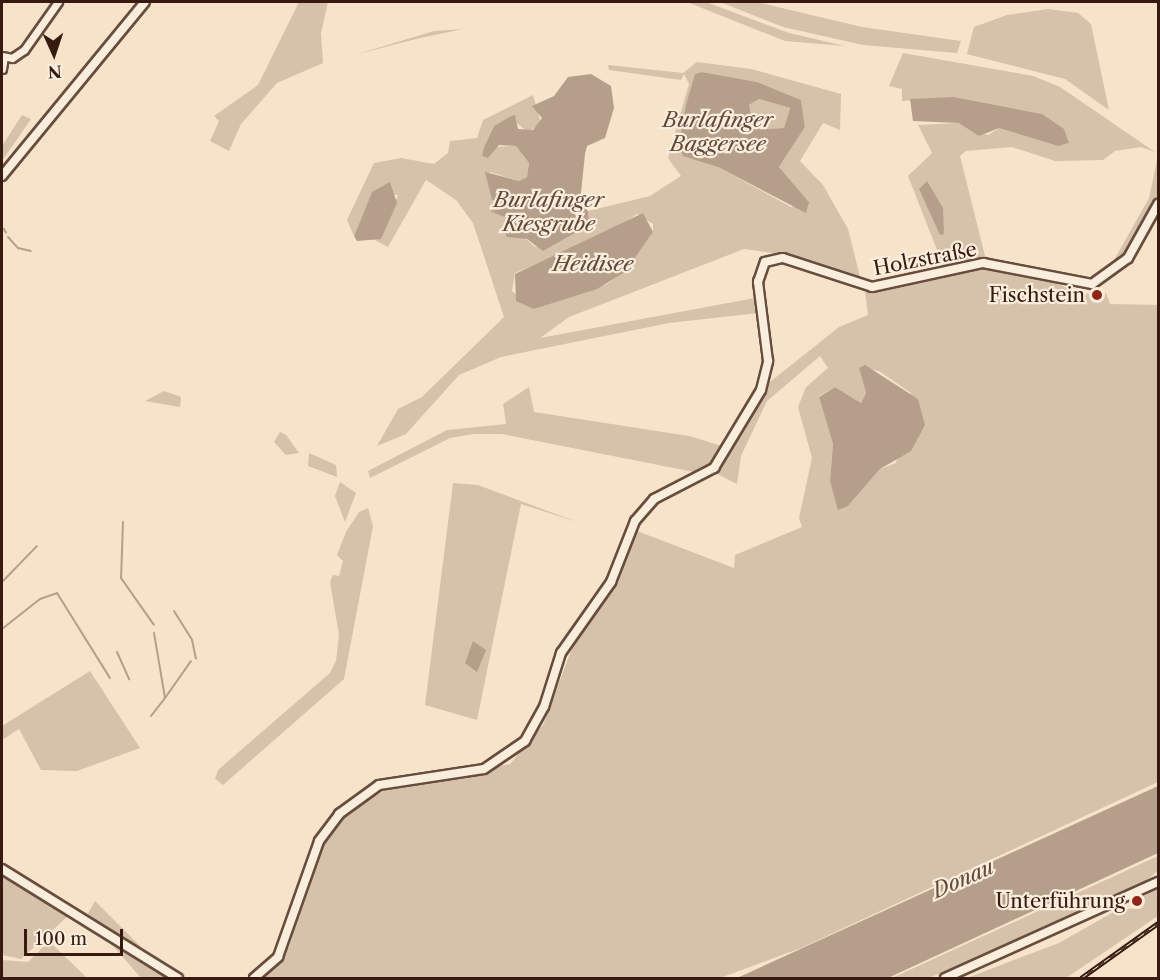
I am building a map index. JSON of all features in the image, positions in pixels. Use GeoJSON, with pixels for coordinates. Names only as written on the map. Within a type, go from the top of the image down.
{"type":"FeatureCollection","features":[{"type":"Feature","properties":{"kind":"street"},"geometry":{"type":"LineString","coordinates":[[2,69],[3,56],[24,50],[58,2]]}},
{"type":"Feature","properties":{"kind":"street"},"geometry":{"type":"LineString","coordinates":[[2,176],[140,3]]}},
{"type":"Feature","properties":{"kind":"street","name":"Holzstraße"},"geometry":{"type":"LineString","coordinates":[[254,978],[278,957],[319,841],[339,814],[393,780],[484,769],[509,756],[532,731],[568,641],[611,582],[635,521],[654,499],[714,468],[760,390],[768,361],[758,282],[765,262],[783,258],[872,287],[983,263],[1092,284],[1128,258],[1158,204]]}},
{"type":"Feature","properties":{"kind":"street"},"geometry":{"type":"LineString","coordinates":[[2,868],[178,978]]}},
{"type":"Feature","properties":{"kind":"street"},"geometry":{"type":"LineString","coordinates":[[945,978],[1158,882]]}},
{"type":"Feature","properties":{"kind":"shaded area"},"geometry":{"type":"Polygon","coordinates":[[[299,2],[328,2],[321,33],[323,63],[277,83],[241,124],[229,151],[210,141],[219,121],[214,116],[258,85],[299,2]]]}},
{"type":"Feature","properties":{"kind":"shaded area"},"geometry":{"type":"Polygon","coordinates":[[[687,2],[706,2],[789,33],[845,46],[785,41],[687,2]]]}},
{"type":"Feature","properties":{"kind":"shaded area"},"geometry":{"type":"Polygon","coordinates":[[[720,2],[757,2],[862,27],[961,41],[957,53],[863,45],[783,27],[720,2]]]}},
{"type":"Feature","properties":{"kind":"shaded area"},"geometry":{"type":"Polygon","coordinates":[[[1048,9],[1078,13],[1091,24],[1109,110],[1065,79],[967,54],[974,27],[1007,15],[1048,9]]]}},
{"type":"Feature","properties":{"kind":"shaded area"},"geometry":{"type":"Polygon","coordinates":[[[463,29],[416,39],[354,55],[434,31],[463,29]]]}},
{"type":"Feature","properties":{"kind":"shaded area"},"geometry":{"type":"Polygon","coordinates":[[[903,53],[1033,76],[1060,87],[1155,152],[1141,147],[1115,151],[1103,160],[1055,161],[1012,147],[966,151],[960,156],[985,256],[943,265],[908,176],[932,153],[918,125],[959,123],[988,135],[999,128],[1058,146],[1042,114],[954,97],[902,101],[902,89],[889,86],[903,53]]]}},
{"type":"Feature","properties":{"kind":"shaded area"},"geometry":{"type":"Polygon","coordinates":[[[697,62],[751,69],[841,94],[840,130],[823,123],[800,161],[823,185],[848,229],[861,281],[789,255],[744,249],[569,317],[540,338],[755,298],[758,313],[669,323],[501,357],[459,375],[406,434],[377,446],[398,409],[422,397],[504,317],[473,223],[456,200],[426,180],[388,247],[371,238],[381,238],[398,195],[372,192],[354,236],[347,220],[374,163],[401,158],[434,164],[448,153],[450,141],[477,138],[483,120],[533,95],[541,123],[528,132],[509,117],[494,126],[484,147],[516,146],[529,163],[527,177],[519,181],[490,172],[492,200],[518,206],[492,211],[511,217],[512,227],[535,247],[582,230],[589,225],[588,211],[650,196],[681,176],[668,158],[689,84],[684,74],[681,80],[609,70],[608,65],[683,73],[697,62]],[[702,72],[695,74],[684,122],[718,167],[791,207],[809,202],[779,167],[805,127],[801,100],[757,82],[702,72]],[[637,214],[613,231],[515,273],[512,291],[534,309],[607,284],[625,271],[653,232],[653,224],[637,214]]]}},
{"type":"Feature","properties":{"kind":"shaded area"},"geometry":{"type":"Polygon","coordinates":[[[759,99],[790,108],[784,128],[763,129],[753,123],[749,105],[759,99]]]}},
{"type":"Feature","properties":{"kind":"shaded area"},"geometry":{"type":"Polygon","coordinates":[[[22,115],[31,119],[2,161],[2,146],[22,115]]]}},
{"type":"Feature","properties":{"kind":"shaded area"},"geometry":{"type":"Polygon","coordinates":[[[1158,156],[1158,194],[1150,216],[1125,257],[1109,269],[1149,198],[1158,156]]]}},
{"type":"Feature","properties":{"kind":"shaded area"},"geometry":{"type":"Polygon","coordinates":[[[982,266],[1033,273],[1081,294],[1106,293],[1110,304],[1158,305],[1158,782],[801,948],[720,978],[262,978],[289,947],[318,847],[353,809],[391,787],[510,764],[543,725],[571,651],[617,580],[637,531],[734,568],[735,555],[802,527],[799,518],[812,458],[798,407],[806,387],[828,368],[820,356],[767,401],[741,456],[737,484],[715,473],[770,382],[839,327],[868,315],[865,292],[982,266]],[[859,368],[866,393],[861,403],[835,387],[819,396],[833,444],[830,481],[848,506],[880,469],[896,463],[911,393],[879,371],[859,368]]]}},
{"type":"Feature","properties":{"kind":"shaded area"},"geometry":{"type":"Polygon","coordinates":[[[529,387],[534,412],[689,436],[725,447],[699,473],[502,434],[473,434],[450,438],[370,478],[368,471],[447,430],[506,424],[503,404],[529,387]]]}},
{"type":"Feature","properties":{"kind":"shaded area"},"geometry":{"type":"Polygon","coordinates":[[[164,391],[181,397],[180,407],[145,401],[164,391]]]}},
{"type":"Feature","properties":{"kind":"shaded area"},"geometry":{"type":"Polygon","coordinates":[[[280,432],[286,435],[299,453],[286,455],[274,442],[280,432]]]}},
{"type":"Feature","properties":{"kind":"shaded area"},"geometry":{"type":"Polygon","coordinates":[[[309,453],[336,465],[337,477],[308,466],[309,453]]]}},
{"type":"Feature","properties":{"kind":"shaded area"},"geometry":{"type":"Polygon","coordinates":[[[340,482],[356,493],[345,522],[335,496],[340,482]]]}},
{"type":"Feature","properties":{"kind":"shaded area"},"geometry":{"type":"Polygon","coordinates":[[[453,483],[478,485],[577,522],[521,504],[477,720],[425,705],[453,483]]]}},
{"type":"Feature","properties":{"kind":"shaded area"},"geometry":{"type":"Polygon","coordinates":[[[368,508],[373,526],[344,679],[223,785],[215,779],[218,770],[330,673],[336,661],[339,635],[330,582],[333,575],[339,576],[343,561],[337,555],[346,532],[359,512],[368,508]]]}},
{"type":"Feature","properties":{"kind":"shaded area"},"geometry":{"type":"Polygon","coordinates":[[[90,671],[140,748],[77,771],[41,770],[19,729],[2,740],[2,726],[90,671]]]}},
{"type":"Feature","properties":{"kind":"shaded area"},"geometry":{"type":"Polygon","coordinates":[[[1158,856],[1158,871],[1143,883],[929,978],[892,978],[1158,856]]]}},
{"type":"Feature","properties":{"kind":"shaded area"},"geometry":{"type":"Polygon","coordinates":[[[2,875],[69,915],[21,959],[2,955],[2,875]]]}},
{"type":"Feature","properties":{"kind":"shaded area"},"geometry":{"type":"Polygon","coordinates":[[[1158,889],[1158,916],[1066,978],[967,978],[1059,943],[1117,910],[1139,908],[1138,899],[1158,889]]]}},
{"type":"Feature","properties":{"kind":"shaded area"},"geometry":{"type":"Polygon","coordinates":[[[95,901],[147,953],[86,917],[95,901]]]}},
{"type":"Feature","properties":{"kind":"shaded area"},"geometry":{"type":"Polygon","coordinates":[[[49,941],[87,978],[2,978],[2,960],[28,962],[49,941]]]}},
{"type":"Feature","properties":{"kind":"shaded area"},"geometry":{"type":"Polygon","coordinates":[[[114,947],[155,969],[172,978],[141,978],[114,947]]]}},
{"type":"Feature","properties":{"kind":"water","name":"Burlafinger Baggersee"},"geometry":{"type":"Polygon","coordinates":[[[702,72],[757,82],[801,100],[805,127],[779,167],[809,202],[806,213],[718,167],[683,156],[679,144],[686,105],[695,74],[702,72]],[[759,99],[749,105],[753,123],[764,129],[784,128],[790,108],[759,99]]]}},
{"type":"Feature","properties":{"kind":"water","name":"Burlafinger Kiesgrube"},"geometry":{"type":"Polygon","coordinates":[[[591,74],[611,86],[614,108],[605,138],[587,146],[585,154],[580,202],[588,211],[589,225],[543,251],[527,239],[507,237],[503,229],[514,221],[490,211],[518,206],[492,200],[485,172],[519,181],[527,177],[529,163],[516,146],[499,145],[488,158],[482,156],[484,147],[494,126],[509,117],[515,115],[518,129],[533,130],[542,118],[532,106],[554,96],[568,77],[591,74]]]}},
{"type":"Feature","properties":{"kind":"water"},"geometry":{"type":"Polygon","coordinates":[[[954,97],[1042,114],[1064,129],[1069,143],[1058,146],[999,128],[979,136],[959,123],[913,121],[910,99],[954,97]]]}},
{"type":"Feature","properties":{"kind":"water"},"geometry":{"type":"Polygon","coordinates":[[[927,181],[943,208],[944,234],[940,235],[919,189],[927,181]]]}},
{"type":"Feature","properties":{"kind":"water"},"geometry":{"type":"Polygon","coordinates":[[[390,182],[397,203],[381,239],[357,241],[354,236],[372,192],[390,182]]]}},
{"type":"Feature","properties":{"kind":"water","name":"Heidisee"},"geometry":{"type":"Polygon","coordinates":[[[643,213],[653,232],[625,272],[597,289],[534,309],[516,301],[515,274],[643,213]]]}},
{"type":"Feature","properties":{"kind":"water"},"geometry":{"type":"Polygon","coordinates":[[[865,365],[918,399],[925,425],[911,451],[880,469],[848,506],[838,510],[830,481],[833,444],[819,397],[835,387],[861,403],[866,393],[859,368],[865,365]]]}},
{"type":"Feature","properties":{"kind":"water"},"geometry":{"type":"Polygon","coordinates":[[[473,641],[486,650],[477,672],[465,663],[473,641]]]}},
{"type":"Feature","properties":{"kind":"water","name":"Donau"},"geometry":{"type":"Polygon","coordinates":[[[1158,786],[1158,853],[888,978],[737,978],[1158,786]]]}},
{"type":"Feature","properties":{"kind":"waterway"},"geometry":{"type":"LineString","coordinates":[[4,229],[6,233]]}},
{"type":"Feature","properties":{"kind":"waterway"},"geometry":{"type":"LineString","coordinates":[[8,237],[18,248],[31,251]]}},
{"type":"Feature","properties":{"kind":"waterway"},"geometry":{"type":"LineString","coordinates":[[123,522],[121,578],[154,625]]}},
{"type":"Feature","properties":{"kind":"waterway"},"geometry":{"type":"LineString","coordinates":[[2,582],[37,546]]}},
{"type":"Feature","properties":{"kind":"waterway"},"geometry":{"type":"LineString","coordinates":[[2,629],[40,599],[57,593],[110,678]]}},
{"type":"Feature","properties":{"kind":"waterway"},"geometry":{"type":"LineString","coordinates":[[174,611],[192,640],[196,659]]}},
{"type":"Feature","properties":{"kind":"waterway"},"geometry":{"type":"LineString","coordinates":[[151,716],[165,698],[154,633]]}},
{"type":"Feature","properties":{"kind":"waterway"},"geometry":{"type":"LineString","coordinates":[[117,652],[129,679]]}},
{"type":"Feature","properties":{"kind":"waterway"},"geometry":{"type":"LineString","coordinates":[[165,698],[191,661]]}},
{"type":"Feature","properties":{"kind":"railway"},"geometry":{"type":"LineString","coordinates":[[1081,978],[1158,923]]}},
{"type":"Feature","properties":{"kind":"place","name":"Fischstein"},"geometry":{"type":"Point","coordinates":[1097,295]}},
{"type":"Feature","properties":{"kind":"place","name":"Unterführung"},"geometry":{"type":"Point","coordinates":[1137,901]}}]}
